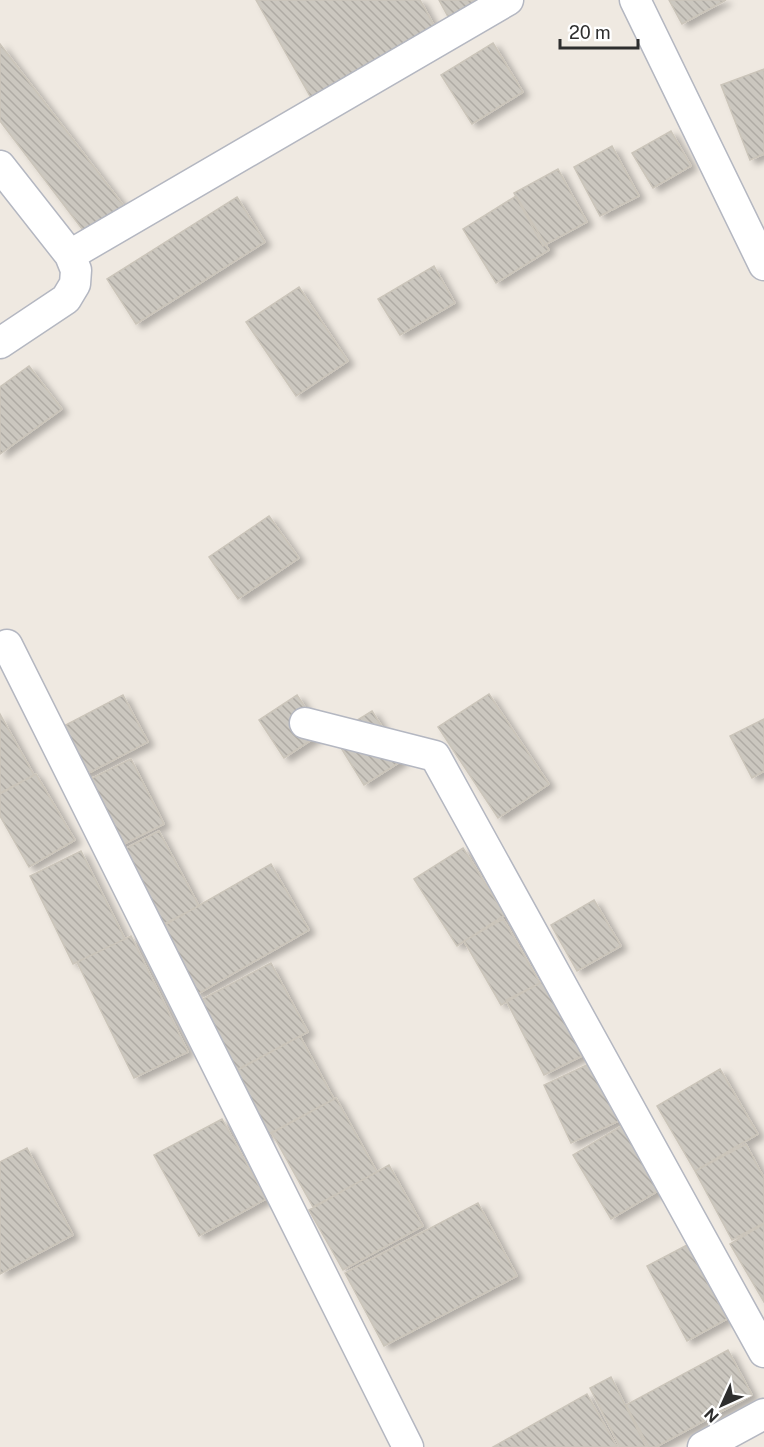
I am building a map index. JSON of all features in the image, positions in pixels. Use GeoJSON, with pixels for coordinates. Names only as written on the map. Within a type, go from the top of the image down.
{"type":"FeatureCollection","features":[{"type":"Feature","properties":{"kind":"street"},"geometry":{"type":"LineString","coordinates":[[70,255],[508,0]]}},
{"type":"Feature","properties":{"kind":"street"},"geometry":{"type":"LineString","coordinates":[[635,0],[764,265]]}},
{"type":"Feature","properties":{"kind":"street"},"geometry":{"type":"LineString","coordinates":[[0,166],[70,255],[76,270],[75,284],[66,299],[0,343]]}},
{"type":"Feature","properties":{"kind":"street"},"geometry":{"type":"LineString","coordinates":[[0,648],[7,645],[408,1447]]}},
{"type":"Feature","properties":{"kind":"street"},"geometry":{"type":"LineString","coordinates":[[305,723],[435,756],[764,1352]]}},
{"type":"Feature","properties":{"kind":"street"},"geometry":{"type":"LineString","coordinates":[[703,1447],[764,1414]]}},
{"type":"Feature","properties":{"kind":"building"},"geometry":{"type":"Polygon","coordinates":[[[256,0],[420,0],[440,36],[315,105],[256,0]]]}},
{"type":"Feature","properties":{"kind":"building"},"geometry":{"type":"Polygon","coordinates":[[[439,0],[501,0],[453,26],[439,0]]]}},
{"type":"Feature","properties":{"kind":"building"},"geometry":{"type":"Polygon","coordinates":[[[669,0],[726,0],[682,24],[669,0]]]}},
{"type":"Feature","properties":{"kind":"building"},"geometry":{"type":"Polygon","coordinates":[[[493,43],[523,92],[472,124],[441,75],[493,43]]]}},
{"type":"Feature","properties":{"kind":"building"},"geometry":{"type":"Polygon","coordinates":[[[0,44],[130,214],[92,242],[0,121],[0,44]]]}},
{"type":"Feature","properties":{"kind":"building"},"geometry":{"type":"Polygon","coordinates":[[[764,69],[764,154],[750,160],[721,85],[764,69]]]}},
{"type":"Feature","properties":{"kind":"building"},"geometry":{"type":"Polygon","coordinates":[[[671,131],[691,166],[653,188],[632,153],[671,131]]]}},
{"type":"Feature","properties":{"kind":"building"},"geometry":{"type":"Polygon","coordinates":[[[612,146],[639,196],[600,216],[574,167],[612,146]]]}},
{"type":"Feature","properties":{"kind":"building"},"geometry":{"type":"Polygon","coordinates":[[[558,169],[587,222],[543,246],[514,193],[558,169]]]}},
{"type":"Feature","properties":{"kind":"building"},"geometry":{"type":"Polygon","coordinates":[[[516,196],[549,250],[496,283],[463,229],[516,196]]]}},
{"type":"Feature","properties":{"kind":"building"},"geometry":{"type":"Polygon","coordinates":[[[237,197],[265,242],[136,324],[107,279],[237,197]]]}},
{"type":"Feature","properties":{"kind":"building"},"geometry":{"type":"Polygon","coordinates":[[[434,266],[455,303],[400,335],[378,299],[434,266]]]}},
{"type":"Feature","properties":{"kind":"building"},"geometry":{"type":"Polygon","coordinates":[[[299,287],[348,361],[296,396],[246,322],[299,287]]]}},
{"type":"Feature","properties":{"kind":"building"},"geometry":{"type":"Polygon","coordinates":[[[29,366],[62,409],[0,454],[0,387],[29,366]]]}},
{"type":"Feature","properties":{"kind":"building"},"geometry":{"type":"Polygon","coordinates":[[[269,516],[299,558],[238,599],[209,557],[269,516]]]}},
{"type":"Feature","properties":{"kind":"building"},"geometry":{"type":"Polygon","coordinates":[[[489,694],[549,784],[498,818],[438,727],[489,694]]]}},
{"type":"Feature","properties":{"kind":"building"},"geometry":{"type":"Polygon","coordinates":[[[123,695],[148,742],[83,776],[58,729],[123,695]]]}},
{"type":"Feature","properties":{"kind":"building"},"geometry":{"type":"Polygon","coordinates":[[[297,695],[322,733],[284,758],[259,720],[297,695]]]}},
{"type":"Feature","properties":{"kind":"building"},"geometry":{"type":"Polygon","coordinates":[[[372,711],[403,760],[364,785],[333,735],[372,711]]]}},
{"type":"Feature","properties":{"kind":"building"},"geometry":{"type":"Polygon","coordinates":[[[0,714],[34,775],[0,793],[0,714]]]}},
{"type":"Feature","properties":{"kind":"building"},"geometry":{"type":"Polygon","coordinates":[[[764,719],[764,771],[752,778],[730,736],[764,719]]]}},
{"type":"Feature","properties":{"kind":"building"},"geometry":{"type":"Polygon","coordinates":[[[131,759],[164,824],[114,849],[82,783],[131,759]]]}},
{"type":"Feature","properties":{"kind":"building"},"geometry":{"type":"Polygon","coordinates":[[[36,774],[75,840],[29,867],[0,816],[0,794],[36,774]]]}},
{"type":"Feature","properties":{"kind":"building"},"geometry":{"type":"Polygon","coordinates":[[[159,831],[199,906],[158,927],[119,852],[159,831]]]}},
{"type":"Feature","properties":{"kind":"building"},"geometry":{"type":"Polygon","coordinates":[[[463,848],[505,915],[457,946],[414,879],[463,848]]]}},
{"type":"Feature","properties":{"kind":"building"},"geometry":{"type":"Polygon","coordinates":[[[81,851],[125,939],[73,964],[30,876],[81,851]]]}},
{"type":"Feature","properties":{"kind":"building"},"geometry":{"type":"Polygon","coordinates":[[[271,864],[309,930],[196,995],[158,929],[271,864]]]}},
{"type":"Feature","properties":{"kind":"building"},"geometry":{"type":"Polygon","coordinates":[[[594,900],[621,946],[577,971],[551,925],[594,900]]]}},
{"type":"Feature","properties":{"kind":"building"},"geometry":{"type":"Polygon","coordinates":[[[503,919],[540,983],[501,1005],[464,941],[503,919]]]}},
{"type":"Feature","properties":{"kind":"building"},"geometry":{"type":"Polygon","coordinates":[[[131,936],[188,1052],[134,1078],[77,962],[131,936]]]}},
{"type":"Feature","properties":{"kind":"building"},"geometry":{"type":"Polygon","coordinates":[[[271,963],[308,1032],[236,1071],[199,1001],[271,963]]]}},
{"type":"Feature","properties":{"kind":"building"},"geometry":{"type":"Polygon","coordinates":[[[546,980],[584,1055],[544,1075],[506,1000],[546,980]]]}},
{"type":"Feature","properties":{"kind":"building"},"geometry":{"type":"Polygon","coordinates":[[[300,1036],[334,1099],[265,1136],[231,1073],[300,1036]]]}},
{"type":"Feature","properties":{"kind":"building"},"geometry":{"type":"Polygon","coordinates":[[[593,1062],[621,1120],[571,1143],[544,1085],[593,1062]]]}},
{"type":"Feature","properties":{"kind":"building"},"geometry":{"type":"Polygon","coordinates":[[[720,1069],[758,1134],[695,1171],[657,1106],[720,1069]]]}},
{"type":"Feature","properties":{"kind":"building"},"geometry":{"type":"Polygon","coordinates":[[[336,1098],[377,1172],[313,1207],[272,1133],[336,1098]]]}},
{"type":"Feature","properties":{"kind":"building"},"geometry":{"type":"Polygon","coordinates":[[[222,1119],[266,1199],[199,1236],[154,1155],[222,1119]]]}},
{"type":"Feature","properties":{"kind":"building"},"geometry":{"type":"Polygon","coordinates":[[[630,1121],[668,1185],[611,1219],[573,1155],[630,1121]]]}},
{"type":"Feature","properties":{"kind":"building"},"geometry":{"type":"Polygon","coordinates":[[[746,1144],[764,1178],[764,1223],[732,1240],[695,1171],[746,1144]]]}},
{"type":"Feature","properties":{"kind":"building"},"geometry":{"type":"Polygon","coordinates":[[[27,1148],[73,1235],[0,1274],[0,1162],[27,1148]]]}},
{"type":"Feature","properties":{"kind":"building"},"geometry":{"type":"Polygon","coordinates":[[[389,1165],[423,1226],[343,1270],[309,1210],[389,1165]]]}},
{"type":"Feature","properties":{"kind":"building"},"geometry":{"type":"Polygon","coordinates":[[[478,1203],[517,1276],[384,1346],[345,1273],[478,1203]]]}},
{"type":"Feature","properties":{"kind":"building"},"geometry":{"type":"Polygon","coordinates":[[[764,1224],[764,1302],[730,1244],[764,1224]]]}},
{"type":"Feature","properties":{"kind":"building"},"geometry":{"type":"Polygon","coordinates":[[[687,1245],[727,1319],[687,1341],[647,1266],[687,1245]]]}},
{"type":"Feature","properties":{"kind":"building"},"geometry":{"type":"Polygon","coordinates":[[[728,1350],[752,1395],[656,1447],[649,1447],[626,1405],[728,1350]]]}},
{"type":"Feature","properties":{"kind":"building"},"geometry":{"type":"Polygon","coordinates":[[[611,1377],[646,1447],[620,1447],[590,1388],[611,1377]]]}},
{"type":"Feature","properties":{"kind":"building"},"geometry":{"type":"Polygon","coordinates":[[[587,1394],[617,1447],[493,1447],[587,1394]]]}}]}
